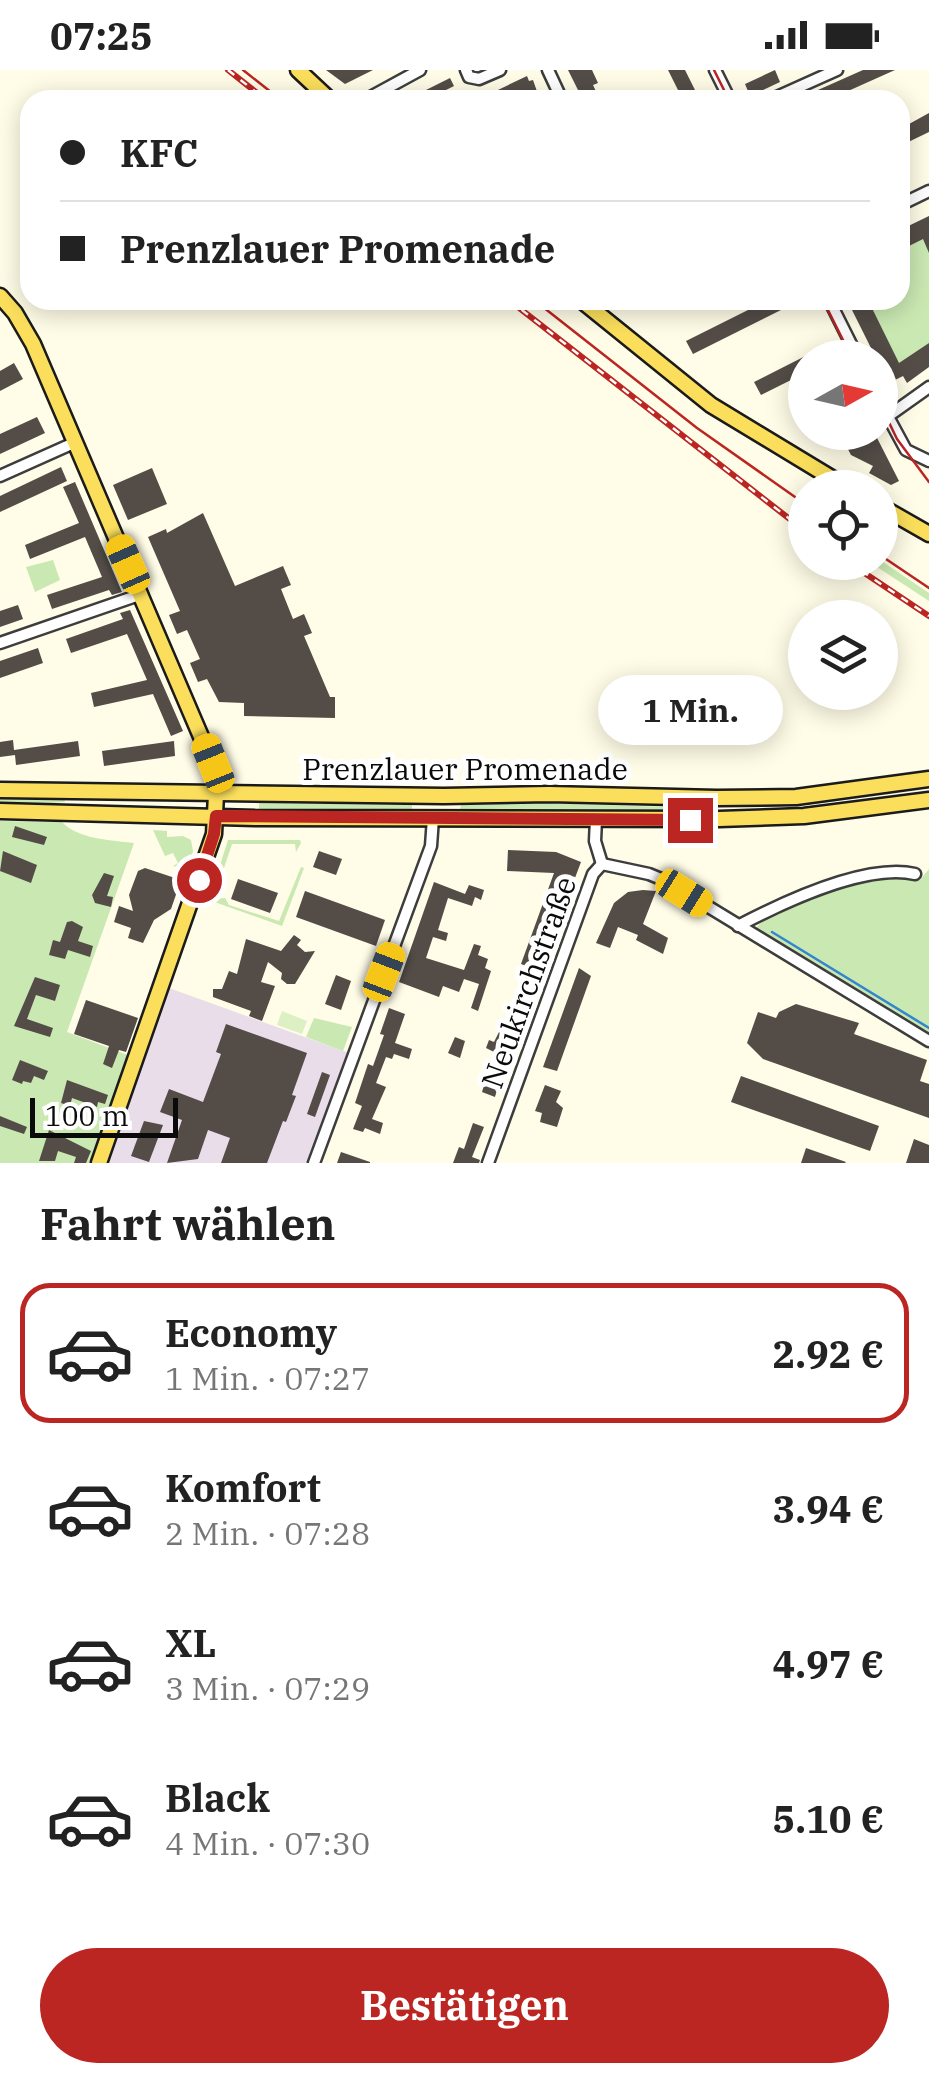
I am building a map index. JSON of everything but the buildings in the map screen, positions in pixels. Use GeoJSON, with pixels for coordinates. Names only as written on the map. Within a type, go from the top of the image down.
{"type":"FeatureCollection","features":[{"type":"Feature","properties":{"kind":"main road"},"geometry":{"type":"LineString","coordinates":[[298,70],[319,90]]}},
{"type":"Feature","properties":{"kind":"main road"},"geometry":{"type":"LineString","coordinates":[[0,296],[34,344],[213,763],[217,794],[214,834],[100,1163]]}},
{"type":"Feature","properties":{"kind":"main road"},"geometry":{"type":"LineString","coordinates":[[593,310],[743,427],[817,470]]}},
{"type":"Feature","properties":{"kind":"main road"},"geometry":{"type":"LineString","coordinates":[[898,516],[929,534]]}},
{"type":"Feature","properties":{"kind":"main road","name":"Prenzlauer Promenade"},"geometry":{"type":"LineString","coordinates":[[0,790],[796,797],[929,779]]}},
{"type":"Feature","properties":{"kind":"main road"},"geometry":{"type":"LineString","coordinates":[[104,791],[104,813]]}},
{"type":"Feature","properties":{"kind":"main road","name":"Prenzlauer Promenade"},"geometry":{"type":"LineString","coordinates":[[0,812],[433,818],[804,816],[929,800]]}},
{"type":"Feature","properties":{"kind":"street"},"geometry":{"type":"LineString","coordinates":[[383,90],[420,70]]}},
{"type":"Feature","properties":{"kind":"street"},"geometry":{"type":"LineString","coordinates":[[466,70],[474,79],[500,70]]}},
{"type":"Feature","properties":{"kind":"street"},"geometry":{"type":"LineString","coordinates":[[792,90],[836,70]]}},
{"type":"Feature","properties":{"kind":"street"},"geometry":{"type":"LineString","coordinates":[[834,310],[849,340]]}},
{"type":"Feature","properties":{"kind":"street"},"geometry":{"type":"LineString","coordinates":[[898,409],[929,387]]}},
{"type":"Feature","properties":{"kind":"street"},"geometry":{"type":"LineString","coordinates":[[898,436],[906,450],[929,462]]}},
{"type":"Feature","properties":{"kind":"street"},"geometry":{"type":"LineString","coordinates":[[0,476],[76,442]]}},
{"type":"Feature","properties":{"kind":"street"},"geometry":{"type":"LineString","coordinates":[[0,643],[142,594]]}},
{"type":"Feature","properties":{"kind":"street"},"geometry":{"type":"LineString","coordinates":[[314,1163],[423,868],[433,839],[433,818]]}},
{"type":"Feature","properties":{"kind":"street","name":"Neukirchstraße"},"geometry":{"type":"LineString","coordinates":[[488,1163],[593,874],[602,864],[596,818]]}},
{"type":"Feature","properties":{"kind":"street"},"geometry":{"type":"LineString","coordinates":[[602,864],[666,881],[929,1041]]}},
{"type":"Feature","properties":{"kind":"street"},"geometry":{"type":"LineString","coordinates":[[738,926],[823,887],[902,871],[915,874]]}},
{"type":"Feature","properties":{"kind":"shaded area"},"geometry":{"type":"Polygon","coordinates":[[[169,988],[349,1053],[309,1163],[105,1163],[169,988]]]}},
{"type":"Feature","properties":{"kind":"green space"},"geometry":{"type":"Polygon","coordinates":[[[929,238],[929,343],[900,366],[898,340],[887,340],[873,310],[910,310],[910,241],[929,238]]]}},
{"type":"Feature","properties":{"kind":"green space"},"geometry":{"type":"Polygon","coordinates":[[[53,560],[60,580],[35,592],[26,567],[53,560]]]}},
{"type":"Feature","properties":{"kind":"green space"},"geometry":{"type":"Polygon","coordinates":[[[898,572],[929,593],[929,601],[897,580],[898,572]]]}},
{"type":"Feature","properties":{"kind":"green space"},"geometry":{"type":"Polygon","coordinates":[[[0,795],[64,797],[65,802],[0,807],[0,795]]]}},
{"type":"Feature","properties":{"kind":"green space"},"geometry":{"type":"Polygon","coordinates":[[[259,803],[412,805],[412,809],[259,809],[259,803]]]}},
{"type":"Feature","properties":{"kind":"green space"},"geometry":{"type":"Polygon","coordinates":[[[538,803],[672,810],[460,810],[461,805],[538,803]]]}},
{"type":"Feature","properties":{"kind":"green space"},"geometry":{"type":"Polygon","coordinates":[[[0,821],[62,822],[85,835],[134,843],[67,1032],[133,1057],[94,1163],[0,1163],[0,821]]]}},
{"type":"Feature","properties":{"kind":"green space"},"geometry":{"type":"Polygon","coordinates":[[[153,830],[167,831],[167,837],[191,840],[193,851],[188,869],[173,866],[178,863],[173,853],[165,856],[153,830]]]}},
{"type":"Feature","properties":{"kind":"green space"},"geometry":{"type":"Polygon","coordinates":[[[228,840],[301,843],[296,852],[295,844],[232,844],[218,886],[213,887],[228,840]]]}},
{"type":"Feature","properties":{"kind":"green space"},"geometry":{"type":"Polygon","coordinates":[[[301,867],[304,868],[282,926],[209,900],[225,898],[229,905],[279,921],[301,867]]]}},
{"type":"Feature","properties":{"kind":"green space"},"geometry":{"type":"Polygon","coordinates":[[[929,869],[929,1035],[756,928],[782,909],[818,894],[888,877],[920,880],[929,869]]]}},
{"type":"Feature","properties":{"kind":"green space"},"geometry":{"type":"Polygon","coordinates":[[[282,1011],[307,1021],[302,1034],[277,1025],[282,1011]]]}},
{"type":"Feature","properties":{"kind":"green space"},"geometry":{"type":"Polygon","coordinates":[[[314,1018],[352,1027],[343,1051],[306,1037],[314,1018]]]}},
{"type":"Feature","properties":{"kind":"waterway"},"geometry":{"type":"LineString","coordinates":[[772,932],[929,1028]]}},
{"type":"Feature","properties":{"kind":"tram line"},"geometry":{"type":"LineString","coordinates":[[243,70],[268,90]]}},
{"type":"Feature","properties":{"kind":"tram line"},"geometry":{"type":"LineString","coordinates":[[714,70],[724,90]]}},
{"type":"Feature","properties":{"kind":"tram line"},"geometry":{"type":"LineString","coordinates":[[547,310],[697,428],[788,492]]}},
{"type":"Feature","properties":{"kind":"tram line"},"geometry":{"type":"LineString","coordinates":[[828,310],[843,340]]}},
{"type":"Feature","properties":{"kind":"tram line"},"geometry":{"type":"LineString","coordinates":[[898,440],[929,482]]}},
{"type":"Feature","properties":{"kind":"tram line"},"geometry":{"type":"LineString","coordinates":[[898,567],[929,588]]}},
{"type":"Feature","properties":{"kind":"railway"},"geometry":{"type":"LineString","coordinates":[[228,70],[253,90]]}},
{"type":"Feature","properties":{"kind":"railway"},"geometry":{"type":"LineString","coordinates":[[522,310],[788,518]]}},
{"type":"Feature","properties":{"kind":"railway"},"geometry":{"type":"LineString","coordinates":[[875,580],[929,616]]}},
{"type":"Feature","properties":{"kind":"route"},"geometry":{"type":"LineString","coordinates":[[199,880],[216,816],[690,820]]}}]}
